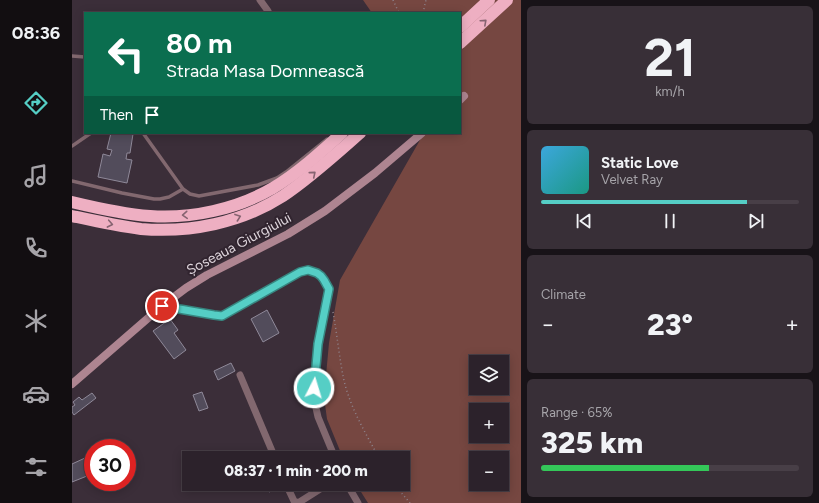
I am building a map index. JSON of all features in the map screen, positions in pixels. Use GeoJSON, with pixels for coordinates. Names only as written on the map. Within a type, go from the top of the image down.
{"type":"FeatureCollection","features":[{"type":"Feature","properties":{"kind":"highway"},"geometry":{"type":"LineString","coordinates":[[461,26],[489,0]]}},
{"type":"Feature","properties":{"kind":"highway"},"geometry":{"type":"LineString","coordinates":[[461,42],[507,0]]}},
{"type":"Feature","properties":{"kind":"highway"},"geometry":{"type":"LineString","coordinates":[[72,202],[112,211],[150,216],[170,216],[214,211],[248,199],[284,181],[341,134]]}},
{"type":"Feature","properties":{"kind":"highway"},"geometry":{"type":"LineString","coordinates":[[72,216],[117,226],[165,230],[209,226],[230,220],[258,210],[295,188],[359,134]]}},
{"type":"Feature","properties":{"kind":"street"},"geometry":{"type":"LineString","coordinates":[[260,0],[266,12]]}},
{"type":"Feature","properties":{"kind":"street","name":"Șoseaua Giurgiului"},"geometry":{"type":"LineString","coordinates":[[72,384],[162,306],[186,288],[207,275],[288,234],[325,211],[375,173],[421,134]]}},
{"type":"Feature","properties":{"kind":"street"},"geometry":{"type":"LineString","coordinates":[[162,306],[222,316],[300,272],[311,270],[321,276],[329,289],[318,344],[314,399],[318,417],[332,451]]}},
{"type":"Feature","properties":{"kind":"street"},"geometry":{"type":"LineString","coordinates":[[240,375],[272,451]]}},
{"type":"Feature","properties":{"kind":"street"},"geometry":{"type":"LineString","coordinates":[[289,491],[294,501],[298,502],[316,491]]}},
{"type":"Feature","properties":{"kind":"street"},"geometry":{"type":"LineString","coordinates":[[351,491],[358,503]]}},
{"type":"Feature","properties":{"kind":"lane"},"geometry":{"type":"LineString","coordinates":[[72,56],[84,57]]}},
{"type":"Feature","properties":{"kind":"lane"},"geometry":{"type":"LineString","coordinates":[[72,146],[90,134]]}},
{"type":"Feature","properties":{"kind":"lane"},"geometry":{"type":"LineString","coordinates":[[145,134],[183,189],[193,195],[202,196],[258,185],[277,178],[328,138]]}},
{"type":"Feature","properties":{"kind":"lane"},"geometry":{"type":"LineString","coordinates":[[72,181],[154,199],[170,196],[183,189]]}},
{"type":"Feature","properties":{"kind":"path"},"geometry":{"type":"LineString","coordinates":[[393,0],[399,12]]}},
{"type":"Feature","properties":{"kind":"path"},"geometry":{"type":"LineString","coordinates":[[423,12],[426,0]]}},
{"type":"Feature","properties":{"kind":"path"},"geometry":{"type":"LineString","coordinates":[[332,310],[343,377],[349,398],[357,417],[375,451]]}},
{"type":"Feature","properties":{"kind":"path"},"geometry":{"type":"LineString","coordinates":[[400,491],[410,503]]}},
{"type":"Feature","properties":{"kind":"shaded area"},"geometry":{"type":"Polygon","coordinates":[[[363,0],[521,0],[521,503],[368,503],[360,491],[410,491],[410,451],[340,451],[327,419],[324,397],[329,343],[340,280],[423,134],[461,134],[461,12],[371,12],[363,0]]]}},
{"type":"Feature","properties":{"kind":"building"},"geometry":{"type":"Polygon","coordinates":[[[111,134],[133,134],[130,153],[127,153],[126,159],[132,160],[127,183],[98,177],[103,154],[110,156],[112,150],[107,149],[111,134]]]}},
{"type":"Feature","properties":{"kind":"building"},"geometry":{"type":"Polygon","coordinates":[[[267,310],[279,333],[263,342],[251,319],[267,310]]]}},
{"type":"Feature","properties":{"kind":"building"},"geometry":{"type":"Polygon","coordinates":[[[170,319],[178,330],[174,333],[186,350],[174,359],[153,331],[170,319]]]}},
{"type":"Feature","properties":{"kind":"building"},"geometry":{"type":"Polygon","coordinates":[[[231,363],[235,371],[218,380],[214,371],[231,363]]]}},
{"type":"Feature","properties":{"kind":"building"},"geometry":{"type":"Polygon","coordinates":[[[202,392],[208,408],[199,411],[193,395],[202,392]]]}},
{"type":"Feature","properties":{"kind":"building"},"geometry":{"type":"Polygon","coordinates":[[[92,393],[96,398],[74,415],[72,412],[72,407],[75,405],[73,402],[79,397],[82,400],[92,393]]]}},
{"type":"Feature","properties":{"kind":"building"},"geometry":{"type":"Polygon","coordinates":[[[84,458],[84,477],[72,482],[72,464],[84,458]]]}},
{"type":"Feature","properties":{"kind":"route"},"geometry":{"type":"LineString","coordinates":[[162,306],[222,316],[300,272],[311,270],[317,273],[324,280],[329,289],[318,344],[314,388]]}}]}
